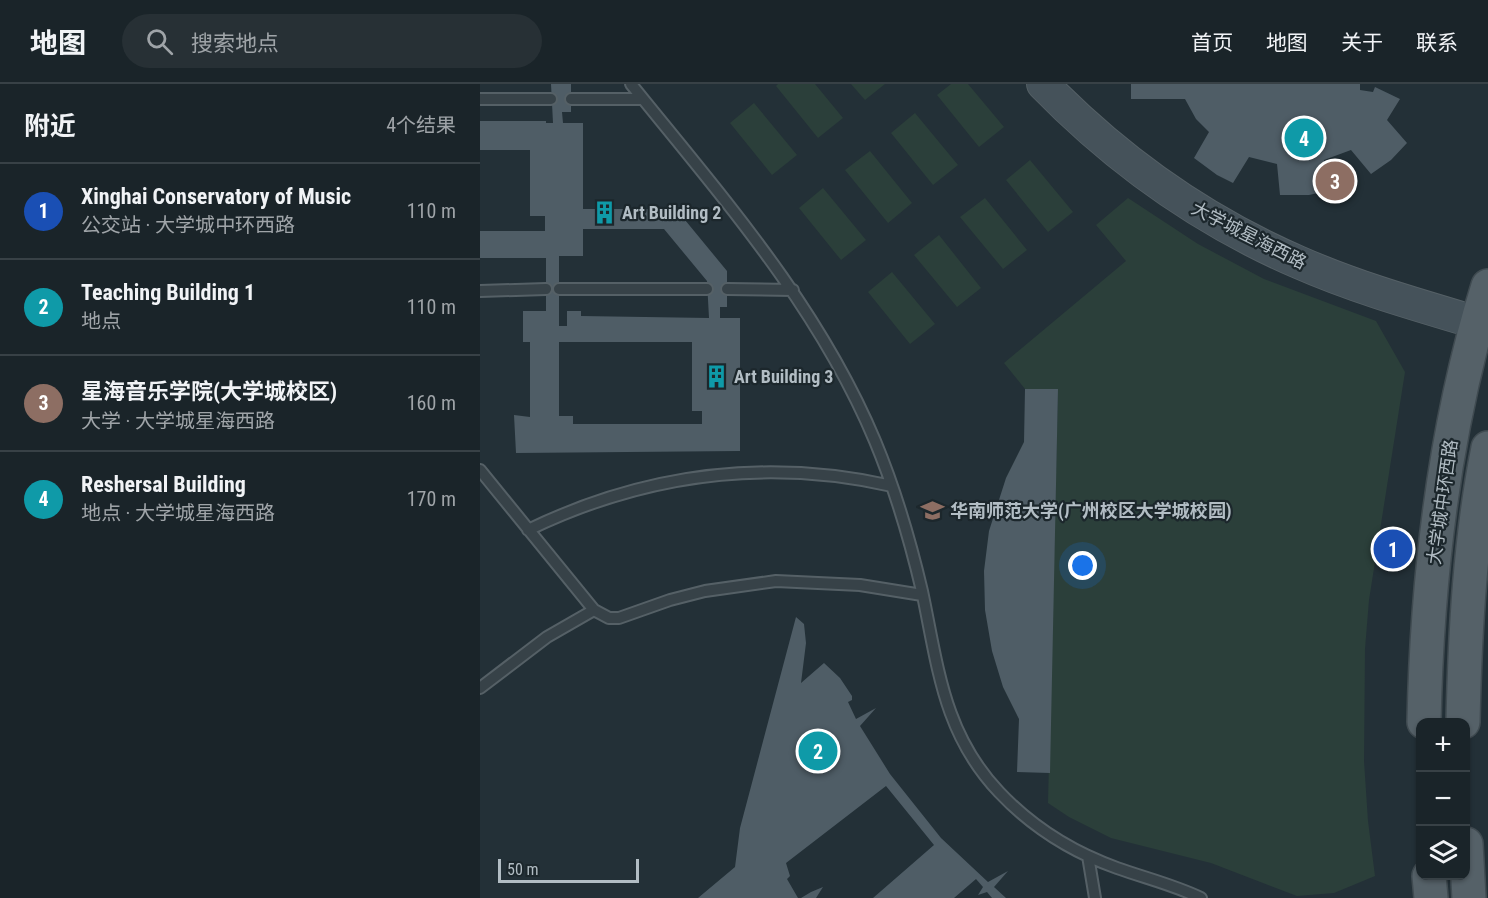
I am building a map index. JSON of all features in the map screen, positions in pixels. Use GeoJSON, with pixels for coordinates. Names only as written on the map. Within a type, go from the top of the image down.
{"type":"FeatureCollection","features":[{"type":"Feature","properties":{"kind":"main road","name":"大学城中环西路"},"geometry":{"type":"LineString","coordinates":[[1424,718],[1429,610],[1446,460],[1458,398],[1483,324],[1488,286]]}},
{"type":"Feature","properties":{"kind":"main road","name":"大学城中环西路"},"geometry":{"type":"LineString","coordinates":[[1463,718],[1468,613],[1486,456]]}},
{"type":"Feature","properties":{"kind":"main road"},"geometry":{"type":"LineString","coordinates":[[1446,460],[1486,456]]}},
{"type":"Feature","properties":{"kind":"main road"},"geometry":{"type":"LineString","coordinates":[[1429,880],[1431,898]]}},
{"type":"Feature","properties":{"kind":"main road"},"geometry":{"type":"LineString","coordinates":[[1468,880],[1469,898]]}},
{"type":"Feature","properties":{"kind":"street","name":"大学城星海西路"},"geometry":{"type":"LineString","coordinates":[[1043,84],[1131,164],[1186,203],[1242,235],[1333,276],[1483,324]]}},
{"type":"Feature","properties":{"kind":"lane"},"geometry":{"type":"LineString","coordinates":[[631,84],[763,246],[838,360],[871,432],[892,486],[922,595],[942,694],[964,743],[999,792],[1042,830],[1088,856],[1201,898]]}},
{"type":"Feature","properties":{"kind":"lane"},"geometry":{"type":"LineString","coordinates":[[480,99],[551,99]]}},
{"type":"Feature","properties":{"kind":"lane"},"geometry":{"type":"LineString","coordinates":[[571,99],[643,99]]}},
{"type":"Feature","properties":{"kind":"lane"},"geometry":{"type":"LineString","coordinates":[[480,291],[546,290]]}},
{"type":"Feature","properties":{"kind":"lane"},"geometry":{"type":"LineString","coordinates":[[559,290],[707,290]]}},
{"type":"Feature","properties":{"kind":"lane"},"geometry":{"type":"LineString","coordinates":[[728,290],[793,290]]}},
{"type":"Feature","properties":{"kind":"lane"},"geometry":{"type":"LineString","coordinates":[[480,470],[594,610],[609,618],[619,618],[670,600],[705,591],[776,581],[838,583],[922,595]]}},
{"type":"Feature","properties":{"kind":"lane"},"geometry":{"type":"LineString","coordinates":[[528,530],[609,497],[691,477],[757,471],[819,473],[892,486]]}},
{"type":"Feature","properties":{"kind":"lane"},"geometry":{"type":"LineString","coordinates":[[480,688],[547,637],[594,610]]}},
{"type":"Feature","properties":{"kind":"lane"},"geometry":{"type":"LineString","coordinates":[[1088,856],[1095,898]]}},
{"type":"Feature","properties":{"kind":"green space"},"geometry":{"type":"Polygon","coordinates":[[[778,84],[815,84],[843,118],[818,138],[776,86],[778,84]]]}},
{"type":"Feature","properties":{"kind":"green space"},"geometry":{"type":"Polygon","coordinates":[[[851,84],[885,84],[865,100],[851,84]]]}},
{"type":"Feature","properties":{"kind":"green space"},"geometry":{"type":"Polygon","coordinates":[[[951,84],[968,84],[1004,127],[979,147],[937,95],[951,84]]]}},
{"type":"Feature","properties":{"kind":"green space"},"geometry":{"type":"Polygon","coordinates":[[[754,103],[797,155],[772,175],[730,123],[754,103]]]}},
{"type":"Feature","properties":{"kind":"green space"},"geometry":{"type":"Polygon","coordinates":[[[915,113],[958,165],[933,185],[891,133],[915,113]]]}},
{"type":"Feature","properties":{"kind":"green space"},"geometry":{"type":"Polygon","coordinates":[[[870,151],[912,203],[888,223],[845,170],[870,151]]]}},
{"type":"Feature","properties":{"kind":"green space"},"geometry":{"type":"Polygon","coordinates":[[[1030,160],[1073,212],[1048,232],[1006,180],[1030,160]]]}},
{"type":"Feature","properties":{"kind":"green space"},"geometry":{"type":"Polygon","coordinates":[[[823,188],[866,240],[841,260],[799,208],[823,188]]]}},
{"type":"Feature","properties":{"kind":"green space"},"geometry":{"type":"Polygon","coordinates":[[[985,198],[1027,250],[1003,269],[960,217],[985,198]]]}},
{"type":"Feature","properties":{"kind":"green space"},"geometry":{"type":"Polygon","coordinates":[[[1128,198],[1198,244],[1264,279],[1376,321],[1405,372],[1369,600],[1365,649],[1364,761],[1375,876],[1334,893],[1297,896],[1211,863],[1111,838],[1069,817],[1048,803],[1058,390],[1025,389],[1004,363],[1126,261],[1096,225],[1128,198]]]}},
{"type":"Feature","properties":{"kind":"green space"},"geometry":{"type":"Polygon","coordinates":[[[939,235],[981,288],[957,307],[914,255],[939,235]]]}},
{"type":"Feature","properties":{"kind":"green space"},"geometry":{"type":"Polygon","coordinates":[[[892,272],[935,324],[910,344],[868,292],[892,272]]]}},
{"type":"Feature","properties":{"kind":"building"},"geometry":{"type":"Polygon","coordinates":[[[551,84],[571,84],[571,112],[562,112],[563,123],[583,123],[583,209],[676,209],[727,271],[727,307],[720,307],[720,318],[740,318],[740,451],[516,453],[514,415],[530,417],[530,342],[523,342],[523,311],[546,311],[546,258],[480,258],[480,231],[545,231],[545,216],[530,216],[530,150],[480,150],[480,121],[546,121],[546,123],[553,123],[551,84]],[[583,229],[583,256],[559,256],[559,326],[567,326],[567,311],[581,311],[581,316],[709,318],[707,281],[664,229],[583,229]],[[559,342],[559,416],[573,416],[573,424],[702,424],[702,411],[692,411],[692,342],[559,342]]]}},
{"type":"Feature","properties":{"kind":"building"},"geometry":{"type":"Polygon","coordinates":[[[1131,84],[1360,84],[1360,90],[1373,92],[1375,87],[1400,99],[1387,120],[1407,143],[1391,160],[1371,174],[1351,150],[1324,160],[1327,191],[1309,195],[1280,195],[1277,164],[1249,157],[1233,183],[1217,175],[1194,158],[1209,132],[1196,119],[1185,99],[1131,99],[1131,84]]]}},
{"type":"Feature","properties":{"kind":"building"},"geometry":{"type":"Polygon","coordinates":[[[1025,389],[1058,389],[1050,773],[1017,772],[1019,719],[1003,687],[992,651],[985,610],[984,571],[989,531],[1006,478],[1024,442],[1025,389]]]}},
{"type":"Feature","properties":{"kind":"building"},"geometry":{"type":"Polygon","coordinates":[[[796,617],[804,624],[806,643],[801,683],[824,663],[840,678],[852,696],[852,700],[848,702],[856,719],[876,708],[860,726],[890,774],[941,838],[988,882],[1008,871],[994,887],[1006,898],[992,898],[987,892],[978,895],[983,887],[976,879],[954,898],[873,898],[934,845],[886,786],[786,863],[790,876],[787,879],[798,898],[698,898],[735,867],[740,828],[796,617]]]}},
{"type":"Feature","properties":{"kind":"building"},"geometry":{"type":"Polygon","coordinates":[[[823,887],[816,898],[801,898],[811,892],[823,887]]]}},
{"type":"Feature","properties":{"kind":"place","name":"Reshersal Building"},"geometry":{"type":"Point","coordinates":[1304,138]}},
{"type":"Feature","properties":{"kind":"place","name":"星海音乐学院(大学城校区)"},"geometry":{"type":"Point","coordinates":[1335,181]}},
{"type":"Feature","properties":{"kind":"place","name":"Art Building 2"},"geometry":{"type":"Point","coordinates":[604,212]}},
{"type":"Feature","properties":{"kind":"place","name":"Art Building 3"},"geometry":{"type":"Point","coordinates":[716,376]}},
{"type":"Feature","properties":{"kind":"place","name":"华南师范大学(广州校区大学城校园)"},"geometry":{"type":"Point","coordinates":[932,510]}},
{"type":"Feature","properties":{"kind":"place","name":"Xinghai Conservatory of Music"},"geometry":{"type":"Point","coordinates":[1393,549]}},
{"type":"Feature","properties":{"kind":"place","name":"Teaching Building 1"},"geometry":{"type":"Point","coordinates":[818,751]}}]}
